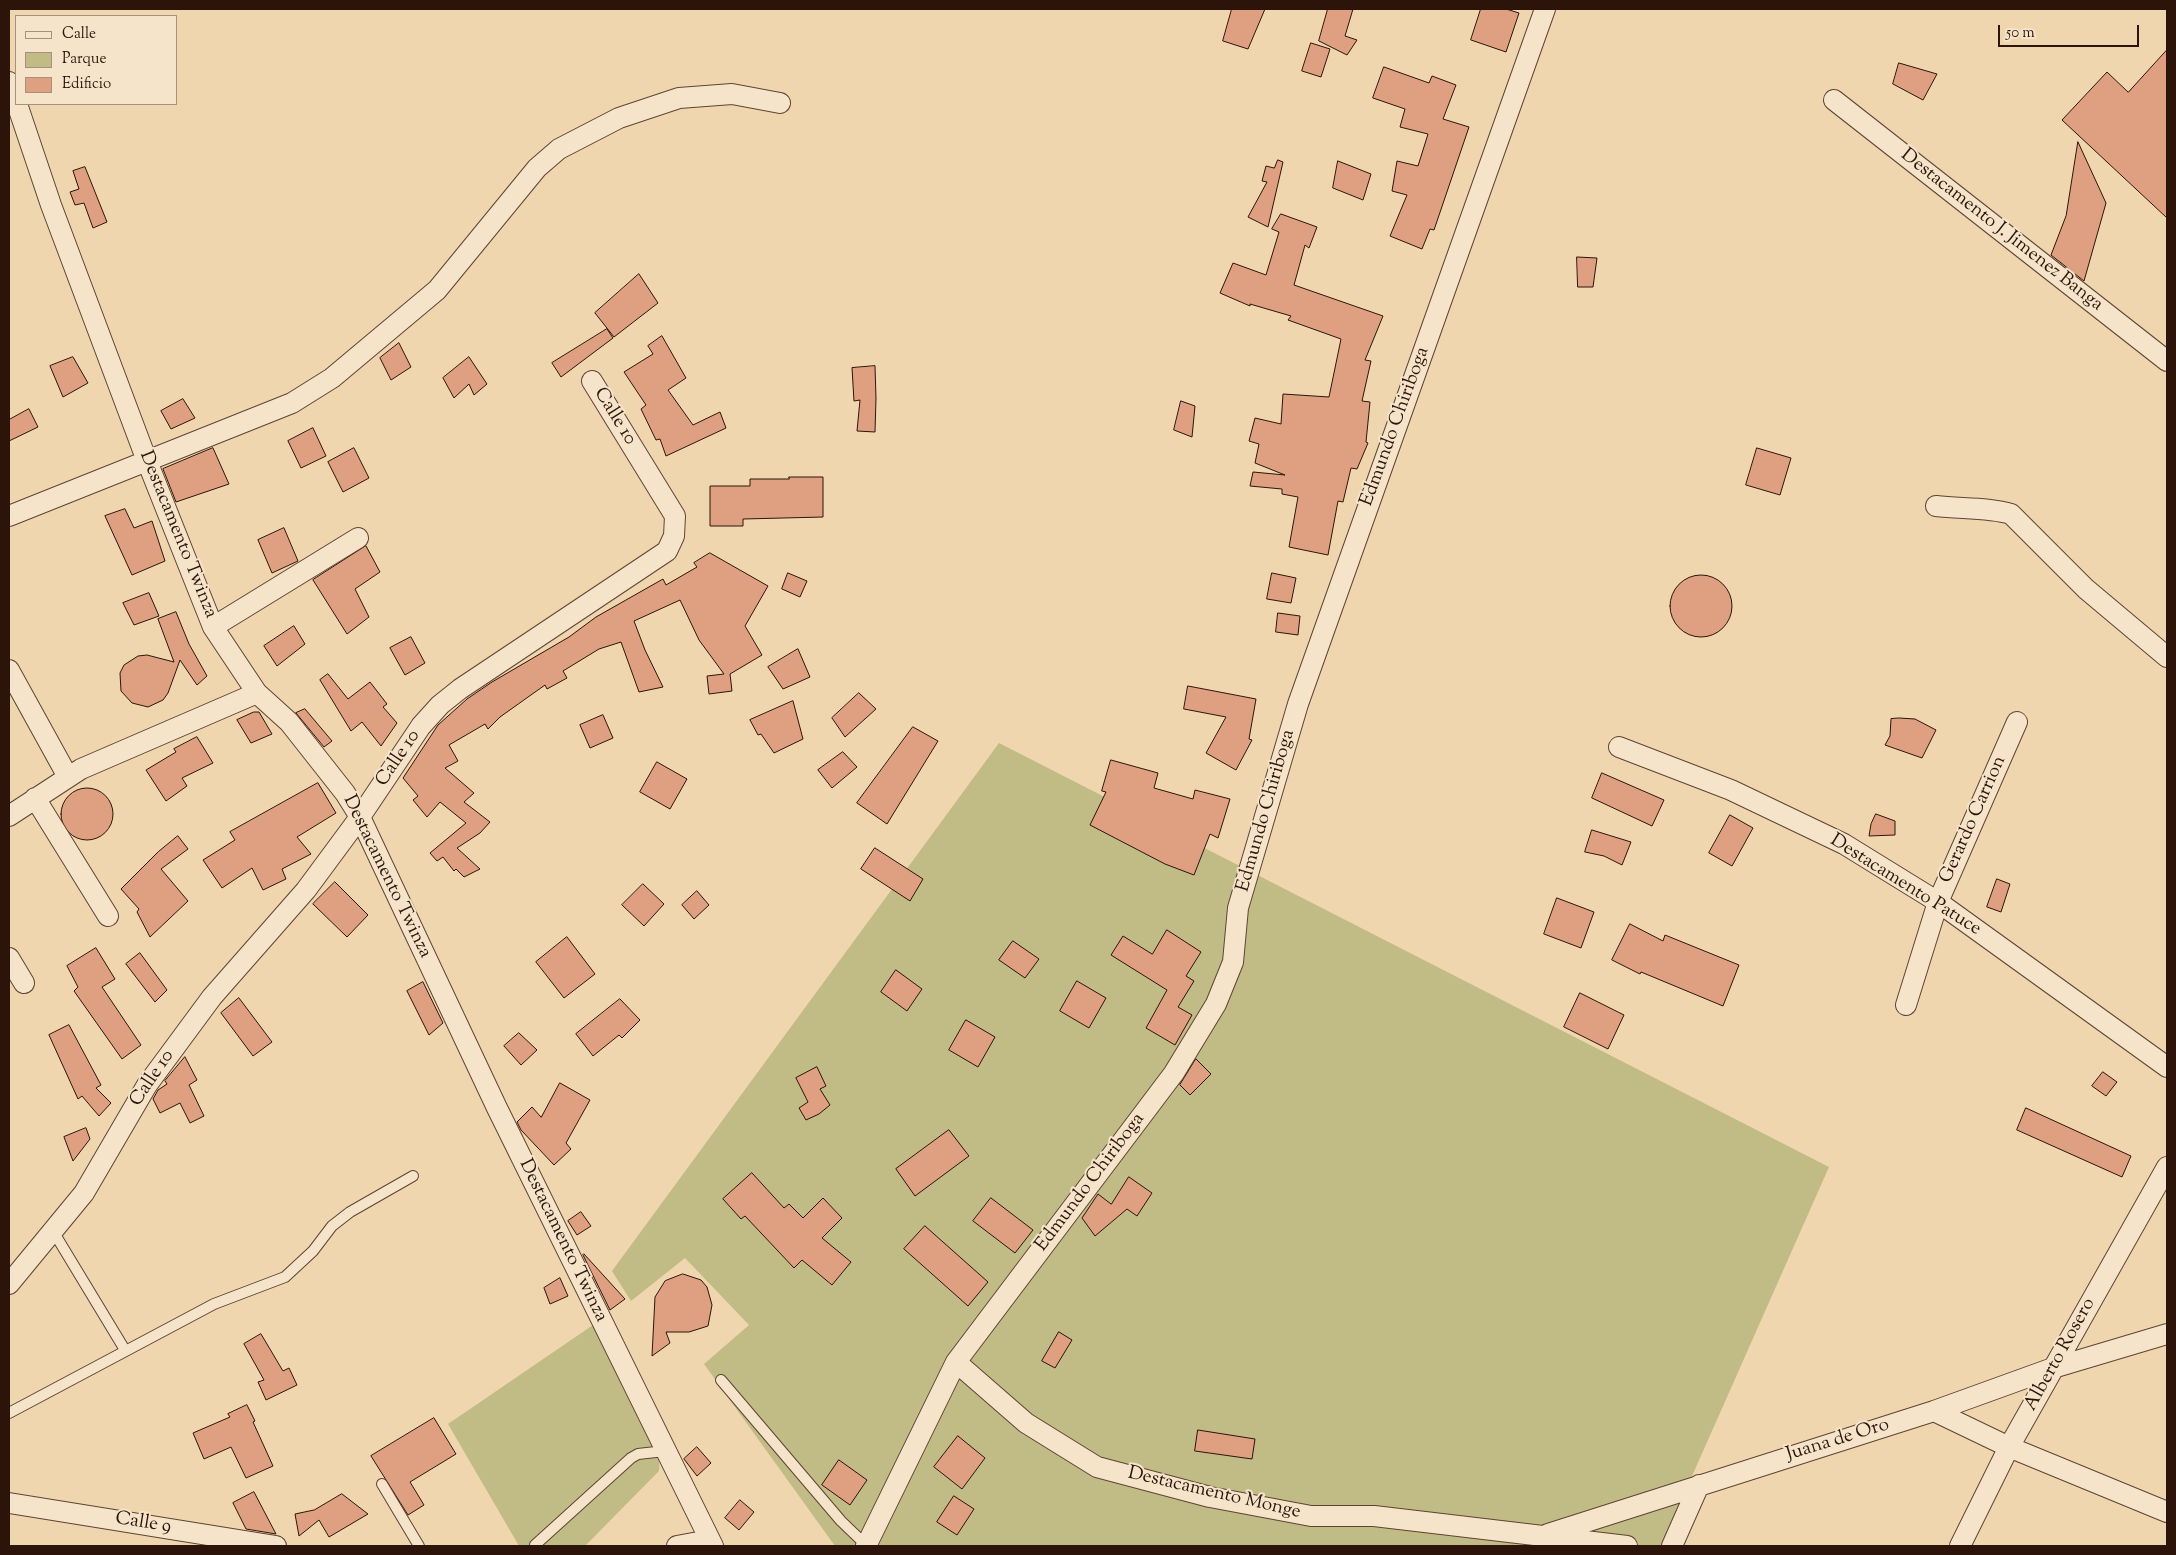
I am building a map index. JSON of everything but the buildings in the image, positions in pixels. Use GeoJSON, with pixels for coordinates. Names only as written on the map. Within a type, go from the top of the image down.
{"type":"FeatureCollection","features":[{"type":"Feature","properties":{"kind":"street","name":"Edmundo Chiriboga"},"geometry":{"type":"LineString","coordinates":[[866,1546],[956,1362],[1174,1073],[1199,1036],[1216,1004],[1233,962],[1238,908],[1298,704],[1545,9]]}},
{"type":"Feature","properties":{"kind":"street","name":"Destacamento Twinza"},"geometry":{"type":"LineString","coordinates":[[9,82],[15,100]]}},
{"type":"Feature","properties":{"kind":"street"},"geometry":{"type":"LineString","coordinates":[[9,516],[292,403],[332,378],[437,290],[537,168],[559,149],[619,118],[679,98],[732,94],[780,103]]}},
{"type":"Feature","properties":{"kind":"street","name":"Destacamento J. Jimenez Banga"},"geometry":{"type":"LineString","coordinates":[[1834,100],[2167,361]]}},
{"type":"Feature","properties":{"kind":"street","name":"Destacamento Twinza"},"geometry":{"type":"LineString","coordinates":[[17,105],[51,205],[147,461],[213,627],[257,693],[289,722],[345,793],[360,817],[497,1108],[711,1543]]}},
{"type":"Feature","properties":{"kind":"street","name":"Calle 10"},"geometry":{"type":"LineString","coordinates":[[9,1284],[84,1193],[147,1085],[212,997],[294,906],[360,817],[421,726],[440,705],[460,689],[667,551],[674,536],[675,516],[592,381]]}},
{"type":"Feature","properties":{"kind":"street"},"geometry":{"type":"LineString","coordinates":[[1936,506],[1996,510],[2011,514],[2086,589],[2167,657]]}},
{"type":"Feature","properties":{"kind":"street"},"geometry":{"type":"LineString","coordinates":[[213,627],[358,538]]}},
{"type":"Feature","properties":{"kind":"street"},"geometry":{"type":"LineString","coordinates":[[9,670],[68,777]]}},
{"type":"Feature","properties":{"kind":"street"},"geometry":{"type":"LineString","coordinates":[[9,816],[81,769],[257,693]]}},
{"type":"Feature","properties":{"kind":"street","name":"Gerardo Carrion"},"geometry":{"type":"LineString","coordinates":[[1906,1006],[1938,902],[2017,722]]}},
{"type":"Feature","properties":{"kind":"street","name":"Destacamento Patuce"},"geometry":{"type":"LineString","coordinates":[[1619,747],[1731,790],[1844,844],[1938,902],[2167,1067]]}},
{"type":"Feature","properties":{"kind":"street"},"geometry":{"type":"LineString","coordinates":[[35,798],[108,916]]}},
{"type":"Feature","properties":{"kind":"street"},"geometry":{"type":"LineString","coordinates":[[9,958],[24,983]]}},
{"type":"Feature","properties":{"kind":"street","name":"Alberto Rosero"},"geometry":{"type":"LineString","coordinates":[[1960,1546],[2009,1446],[2167,1167]]}},
{"type":"Feature","properties":{"kind":"street","name":"Juana de Oro"},"geometry":{"type":"LineString","coordinates":[[1508,1546],[1934,1411],[2054,1368],[2167,1334]]}},
{"type":"Feature","properties":{"kind":"street","name":"Destacamento Monge"},"geometry":{"type":"LineString","coordinates":[[956,1362],[1026,1423],[1097,1467],[1210,1497],[1311,1516],[1374,1516],[1627,1546]]}},
{"type":"Feature","properties":{"kind":"street"},"geometry":{"type":"LineString","coordinates":[[1934,1411],[2009,1446],[2167,1512]]}},
{"type":"Feature","properties":{"kind":"street"},"geometry":{"type":"LineString","coordinates":[[1672,1546],[1700,1485]]}},
{"type":"Feature","properties":{"kind":"street","name":"Calle 9"},"geometry":{"type":"LineString","coordinates":[[9,1503],[276,1546]]}},
{"type":"Feature","properties":{"kind":"street"},"geometry":{"type":"LineString","coordinates":[[677,1546],[711,1543]]}},
{"type":"Feature","properties":{"kind":"lane"},"geometry":{"type":"LineString","coordinates":[[9,1413],[124,1350],[214,1304],[285,1277],[313,1251],[332,1226],[414,1176]]}},
{"type":"Feature","properties":{"kind":"lane"},"geometry":{"type":"LineString","coordinates":[[52,1231],[124,1350]]}},
{"type":"Feature","properties":{"kind":"lane"},"geometry":{"type":"LineString","coordinates":[[721,1380],[841,1521],[866,1546]]}},
{"type":"Feature","properties":{"kind":"lane"},"geometry":{"type":"LineString","coordinates":[[535,1545],[631,1458],[638,1454],[665,1451]]}},
{"type":"Feature","properties":{"kind":"lane"},"geometry":{"type":"LineString","coordinates":[[382,1484],[418,1546]]}},
{"type":"Feature","properties":{"kind":"green space"},"geometry":{"type":"Polygon","coordinates":[[[999,743],[1829,1167],[1661,1546],[835,1546],[704,1364],[749,1325],[685,1258],[631,1301],[612,1271],[999,743]]]}},
{"type":"Feature","properties":{"kind":"green space"},"geometry":{"type":"Polygon","coordinates":[[[593,1325],[660,1453],[659,1471],[585,1546],[519,1546],[448,1424],[593,1325]]]}}]}
